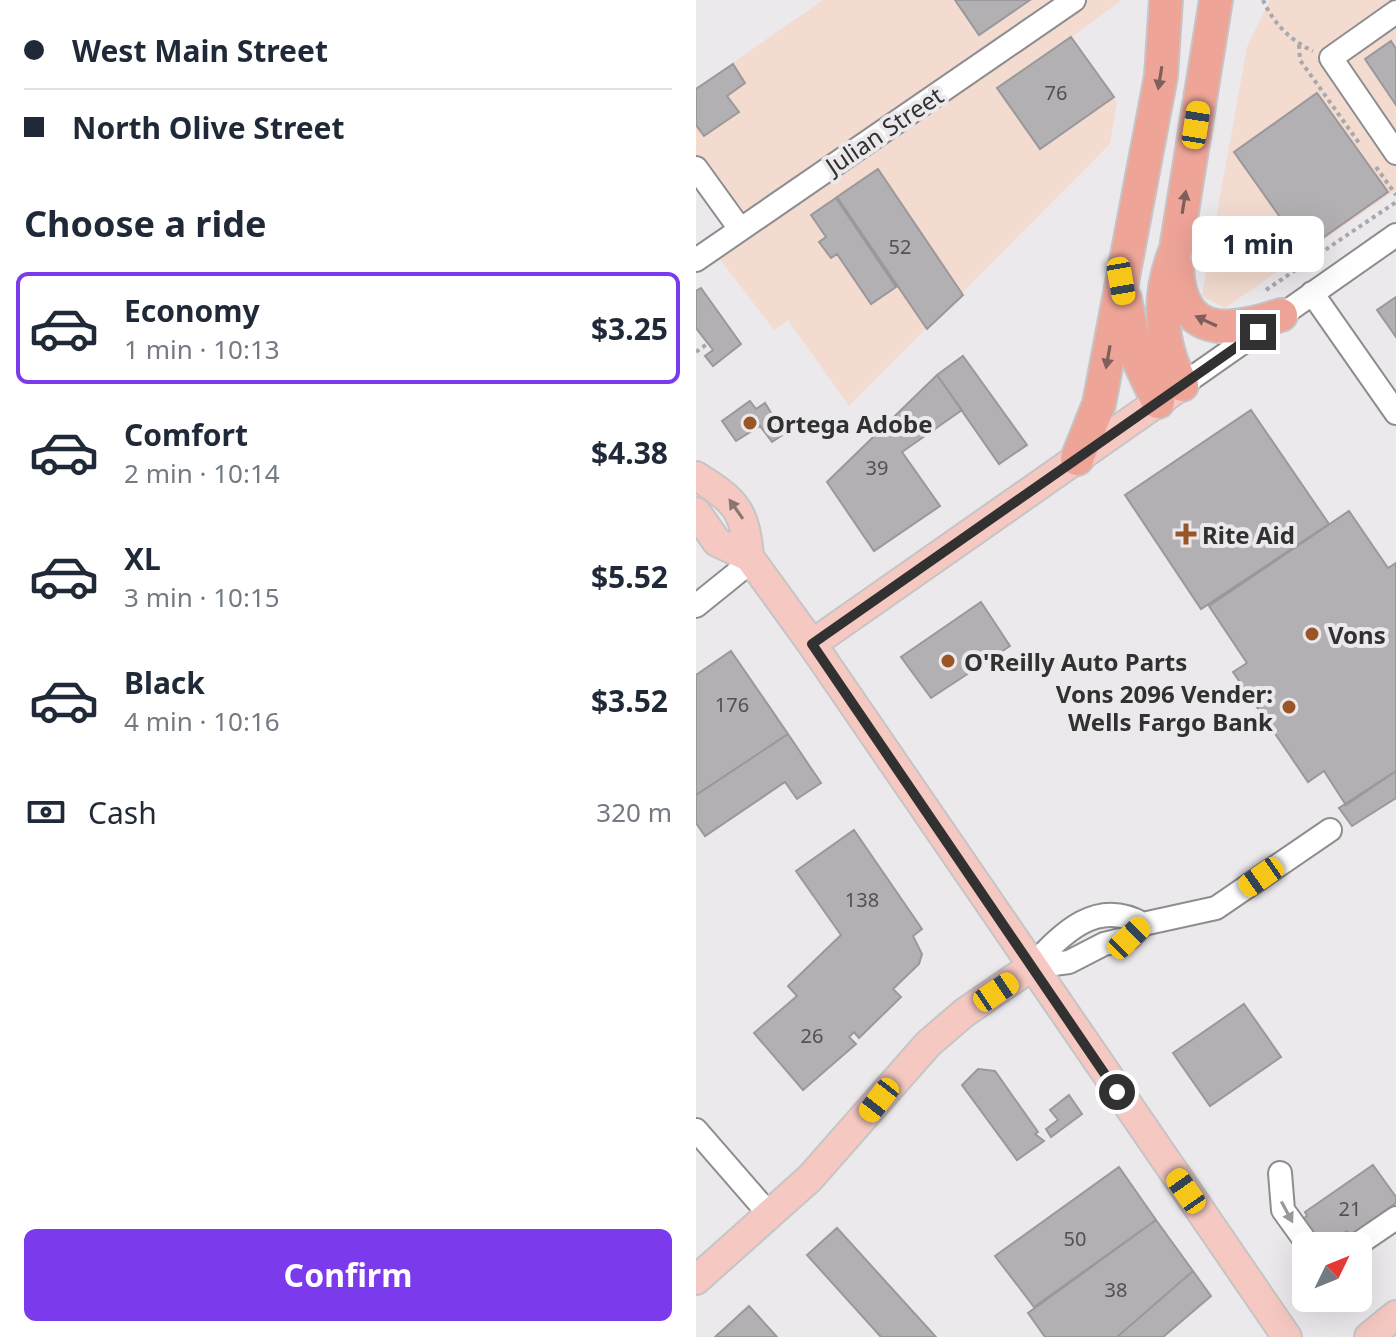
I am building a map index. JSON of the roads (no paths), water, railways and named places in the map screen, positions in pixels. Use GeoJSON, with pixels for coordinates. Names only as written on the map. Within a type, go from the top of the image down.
{"type":"FeatureCollection","features":[{"type":"Feature","properties":{"kind":"highway"},"geometry":{"type":"LineString","coordinates":[[1077,459],[1099,404],[1161,76],[1166,0]]}},
{"type":"Feature","properties":{"kind":"highway"},"geometry":{"type":"LineString","coordinates":[[1170,394],[1168,357],[1162,334],[1167,272],[1176,249],[1216,0]]}},
{"type":"Feature","properties":{"kind":"highway"},"geometry":{"type":"LineString","coordinates":[[1176,249],[1182,301],[1200,321],[1212,327],[1244,328],[1268,306]]}},
{"type":"Feature","properties":{"kind":"highway"},"geometry":{"type":"LineString","coordinates":[[1121,281],[1137,357],[1170,394]]}},
{"type":"Feature","properties":{"kind":"main road"},"geometry":{"type":"LineString","coordinates":[[812,644],[1170,394]]}},
{"type":"Feature","properties":{"kind":"main road"},"geometry":{"type":"LineString","coordinates":[[696,476],[726,495],[746,523],[749,557]]}},
{"type":"Feature","properties":{"kind":"main road"},"geometry":{"type":"LineString","coordinates":[[696,512],[717,542],[749,557],[812,644],[1287,1337]]}},
{"type":"Feature","properties":{"kind":"main road"},"geometry":{"type":"LineString","coordinates":[[696,1280],[840,1148],[928,1044],[964,1013],[1031,967]]}},
{"type":"Feature","properties":{"kind":"main road"},"geometry":{"type":"LineString","coordinates":[[1369,1337],[1396,1315]]}},
{"type":"Feature","properties":{"kind":"street","name":"Julian Street"},"geometry":{"type":"LineString","coordinates":[[696,260],[1074,0]]}},
{"type":"Feature","properties":{"kind":"street"},"geometry":{"type":"LineString","coordinates":[[1396,12],[1331,58],[1396,153]]}},
{"type":"Feature","properties":{"kind":"street"},"geometry":{"type":"LineString","coordinates":[[696,168],[740,229]]}},
{"type":"Feature","properties":{"kind":"street"},"geometry":{"type":"LineString","coordinates":[[1170,394],[1268,306],[1312,293],[1396,235]]}},
{"type":"Feature","properties":{"kind":"street"},"geometry":{"type":"LineString","coordinates":[[1312,293],[1396,413]]}},
{"type":"Feature","properties":{"kind":"street"},"geometry":{"type":"LineString","coordinates":[[696,606],[748,564],[749,557]]}},
{"type":"Feature","properties":{"kind":"street"},"geometry":{"type":"LineString","coordinates":[[1031,967],[1064,933],[1087,920],[1126,915],[1143,924],[1216,908],[1330,830]]}},
{"type":"Feature","properties":{"kind":"street"},"geometry":{"type":"LineString","coordinates":[[696,1130],[769,1214]]}},
{"type":"Feature","properties":{"kind":"street"},"geometry":{"type":"LineString","coordinates":[[1280,1173],[1283,1210],[1299,1232]]}},
{"type":"Feature","properties":{"kind":"street"},"geometry":{"type":"LineString","coordinates":[[1372,1234],[1396,1218]]}},
{"type":"Feature","properties":{"kind":"place","name":"Ortega Adobe"},"geometry":{"type":"Point","coordinates":[750,423]}},
{"type":"Feature","properties":{"kind":"place","name":"Rite Aid"},"geometry":{"type":"Point","coordinates":[1186,534]}},
{"type":"Feature","properties":{"kind":"place","name":"Vons"},"geometry":{"type":"Point","coordinates":[1312,634]}},
{"type":"Feature","properties":{"kind":"place","name":"O'Reilly Auto Parts"},"geometry":{"type":"Point","coordinates":[948,661]}},
{"type":"Feature","properties":{"kind":"place","name":"Vons 2096 Vender: Wells Fargo Bank"},"geometry":{"type":"Point","coordinates":[1289,707]}}]}
